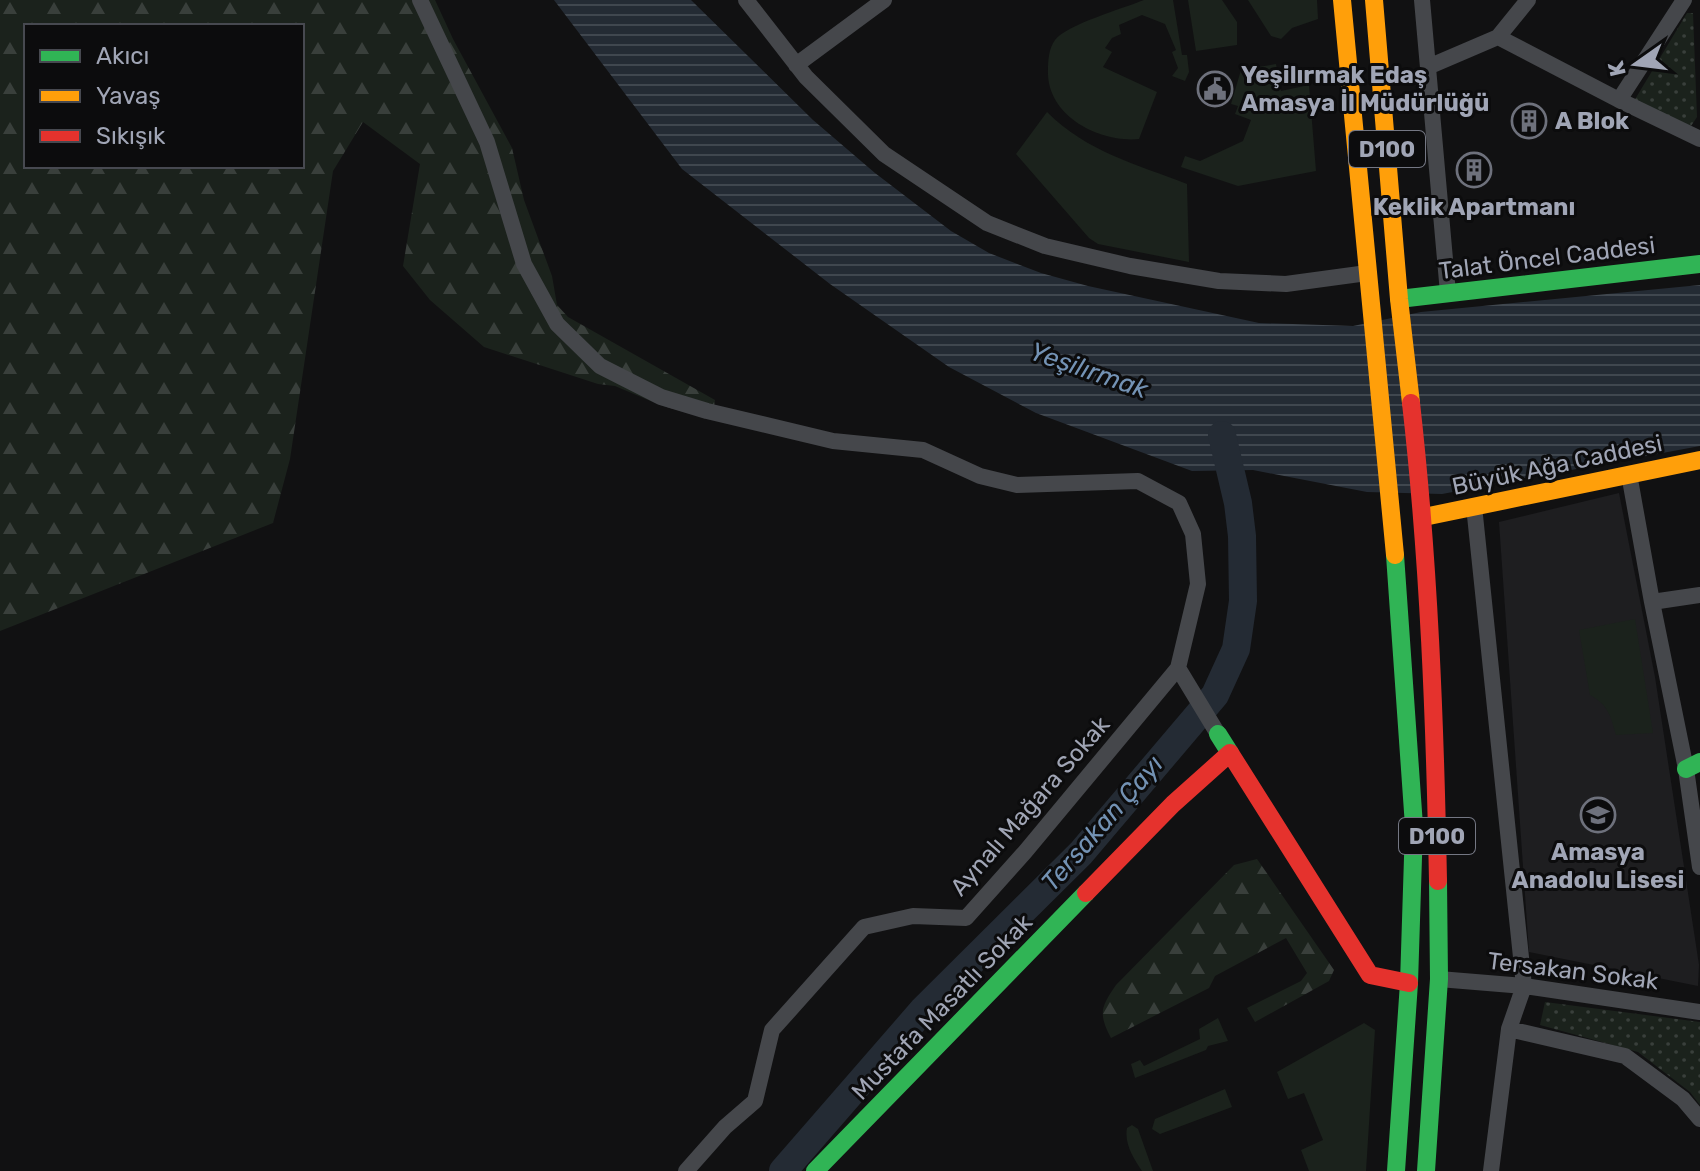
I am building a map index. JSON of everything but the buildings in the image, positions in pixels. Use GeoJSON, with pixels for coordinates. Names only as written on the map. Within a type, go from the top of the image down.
{"type":"FeatureCollection","features":[{"type":"Feature","properties":{"kind":"main road","name":"D100"},"geometry":{"type":"LineString","coordinates":[[1342,0],[1391,503],[1414,826],[1409,983],[1396,1171]]}},
{"type":"Feature","properties":{"kind":"main road","name":"D100"},"geometry":{"type":"LineString","coordinates":[[1374,0],[1400,305],[1423,509],[1436,773],[1439,979],[1426,1171]]}},
{"type":"Feature","properties":{"kind":"main road","name":"Talat Öncel Caddesi"},"geometry":{"type":"LineString","coordinates":[[1400,305],[1448,293],[1700,264]]}},
{"type":"Feature","properties":{"kind":"main road","name":"Büyük Ağa Caddesi"},"geometry":{"type":"LineString","coordinates":[[1423,509],[1474,506],[1700,460]]}},
{"type":"Feature","properties":{"kind":"main road"},"geometry":{"type":"LineString","coordinates":[[1218,734],[1370,975],[1409,983]]}},
{"type":"Feature","properties":{"kind":"main road","name":"Mustafa Masatlı Sokak"},"geometry":{"type":"LineString","coordinates":[[815,1171],[1173,804],[1230,753]]}},
{"type":"Feature","properties":{"kind":"street"},"geometry":{"type":"LineString","coordinates":[[420,0],[487,142],[524,264],[557,324],[600,366],[661,397],[707,411],[833,441],[923,450],[980,476],[1017,485],[1138,481],[1179,503],[1193,534],[1198,584],[1178,668],[1218,734]]}},
{"type":"Feature","properties":{"kind":"street"},"geometry":{"type":"LineString","coordinates":[[746,0],[796,65],[884,154],[987,223],[1045,246],[1130,266],[1219,281],[1286,284],[1367,273]]}},
{"type":"Feature","properties":{"kind":"street"},"geometry":{"type":"LineString","coordinates":[[796,65],[884,0]]}},
{"type":"Feature","properties":{"kind":"street"},"geometry":{"type":"LineString","coordinates":[[1422,0],[1448,293]]}},
{"type":"Feature","properties":{"kind":"street"},"geometry":{"type":"LineString","coordinates":[[1428,67],[1498,37],[1528,0]]}},
{"type":"Feature","properties":{"kind":"street"},"geometry":{"type":"LineString","coordinates":[[1619,100],[1684,0]]}},
{"type":"Feature","properties":{"kind":"street"},"geometry":{"type":"LineString","coordinates":[[1498,37],[1700,139]]}},
{"type":"Feature","properties":{"kind":"street"},"geometry":{"type":"LineString","coordinates":[[1629,474],[1652,602],[1693,766],[1700,867]]}},
{"type":"Feature","properties":{"kind":"street"},"geometry":{"type":"LineString","coordinates":[[1474,506],[1524,986],[1509,1029],[1491,1171]]}},
{"type":"Feature","properties":{"kind":"street"},"geometry":{"type":"LineString","coordinates":[[1652,602],[1700,595]]}},
{"type":"Feature","properties":{"kind":"street","name":"Aynalı Mağara Sokak"},"geometry":{"type":"LineString","coordinates":[[686,1171],[725,1127],[755,1101],[772,1030],[864,927],[913,916],[966,918],[1178,668]]}},
{"type":"Feature","properties":{"kind":"street","name":"Tersakan Sokak"},"geometry":{"type":"LineString","coordinates":[[1439,979],[1524,986],[1700,1012]]}},
{"type":"Feature","properties":{"kind":"street"},"geometry":{"type":"LineString","coordinates":[[1509,1029],[1625,1056],[1683,1099],[1700,1119]]}},
{"type":"Feature","properties":{"kind":"shaded area","name":"Amasya Anadolu Lisesi"},"geometry":{"type":"Polygon","coordinates":[[[1619,493],[1655,677],[1699,965],[1698,986],[1529,952],[1499,522],[1619,493]]]}},
{"type":"Feature","properties":{"kind":"green space"},"geometry":{"type":"Polygon","coordinates":[[[0,0],[435,0],[512,148],[524,200],[552,276],[557,305],[568,317],[715,400],[712,420],[660,405],[615,386],[598,384],[484,347],[430,300],[403,266],[420,164],[363,122],[333,171],[290,459],[273,523],[0,631],[0,0]]]}},
{"type":"Feature","properties":{"kind":"green space"},"geometry":{"type":"Polygon","coordinates":[[[1144,0],[1173,0],[1182,55],[1187,55],[1189,72],[1185,81],[1172,76],[1178,68],[1172,52],[1176,50],[1165,24],[1142,15],[1119,25],[1121,34],[1112,38],[1105,48],[1112,52],[1103,67],[1157,92],[1139,139],[1108,136],[1078,123],[1056,101],[1048,70],[1050,50],[1061,34],[1096,17],[1144,0]]]}},
{"type":"Feature","properties":{"kind":"green space"},"geometry":{"type":"Polygon","coordinates":[[[1188,0],[1222,0],[1237,22],[1237,45],[1196,51],[1188,0]]]}},
{"type":"Feature","properties":{"kind":"green space"},"geometry":{"type":"Polygon","coordinates":[[[1248,0],[1317,0],[1318,19],[1292,28],[1281,39],[1271,36],[1248,0]]]}},
{"type":"Feature","properties":{"kind":"green space"},"geometry":{"type":"Polygon","coordinates":[[[1687,13],[1693,13],[1697,117],[1689,129],[1634,101],[1687,13]]]}},
{"type":"Feature","properties":{"kind":"green space"},"geometry":{"type":"Polygon","coordinates":[[[1276,64],[1281,91],[1309,85],[1316,171],[1238,186],[1181,167],[1185,156],[1200,161],[1243,141],[1251,120],[1235,114],[1238,106],[1231,104],[1241,70],[1276,64]]]}},
{"type":"Feature","properties":{"kind":"green space"},"geometry":{"type":"Polygon","coordinates":[[[1047,112],[1062,126],[1095,147],[1187,184],[1189,262],[1098,244],[1089,238],[1016,154],[1047,112]]]}},
{"type":"Feature","properties":{"kind":"green space"},"geometry":{"type":"Polygon","coordinates":[[[1635,619],[1653,733],[1616,735],[1608,712],[1590,695],[1579,630],[1635,619]]]}},
{"type":"Feature","properties":{"kind":"green space"},"geometry":{"type":"Polygon","coordinates":[[[1257,859],[1334,970],[1329,981],[1255,1022],[1247,1008],[1301,981],[1307,973],[1286,938],[1215,976],[1209,988],[1111,1038],[1103,1010],[1116,985],[1234,865],[1257,859]]]}},
{"type":"Feature","properties":{"kind":"green space"},"geometry":{"type":"Polygon","coordinates":[[[1545,1002],[1700,1022],[1700,1105],[1690,1092],[1638,1052],[1540,1025],[1545,1002]]]}},
{"type":"Feature","properties":{"kind":"green space"},"geometry":{"type":"Polygon","coordinates":[[[1218,1018],[1228,1041],[1208,1046],[1206,1050],[1135,1078],[1131,1064],[1140,1060],[1144,1066],[1200,1039],[1199,1029],[1218,1018]]]}},
{"type":"Feature","properties":{"kind":"green space"},"geometry":{"type":"Polygon","coordinates":[[[1364,1023],[1375,1030],[1366,1171],[1309,1171],[1301,1150],[1323,1140],[1304,1093],[1288,1099],[1277,1072],[1364,1023]]]}},
{"type":"Feature","properties":{"kind":"green space"},"geometry":{"type":"Polygon","coordinates":[[[1225,1089],[1232,1107],[1160,1134],[1152,1129],[1155,1119],[1225,1089]]]}},
{"type":"Feature","properties":{"kind":"green space"},"geometry":{"type":"Polygon","coordinates":[[[1132,1125],[1138,1129],[1153,1171],[1142,1171],[1130,1151],[1126,1134],[1127,1128],[1132,1125]]]}},
{"type":"Feature","properties":{"kind":"water","name":"Yeşilırmak"},"geometry":{"type":"Polygon","coordinates":[[[554,0],[691,0],[813,120],[875,173],[951,231],[989,253],[1041,273],[1088,286],[1259,323],[1353,326],[1421,312],[1700,285],[1700,446],[1442,494],[1367,492],[1253,470],[1192,471],[1036,413],[949,367],[830,284],[682,169],[554,0]]]}},
{"type":"Feature","properties":{"kind":"waterway","name":"Tersakan Çayı"},"geometry":{"type":"LineString","coordinates":[[783,1171],[923,1010],[1081,853],[1215,695],[1236,649],[1243,601],[1238,503],[1222,435]]}},
{"type":"Feature","properties":{"kind":"traffic: fast"},"geometry":{"type":"LineString","coordinates":[[1399,299],[1700,264]]}},
{"type":"Feature","properties":{"kind":"traffic: fast"},"geometry":{"type":"LineString","coordinates":[[1395,555],[1414,826],[1409,983],[1396,1171]]}},
{"type":"Feature","properties":{"kind":"traffic: fast"},"geometry":{"type":"LineString","coordinates":[[1218,734],[1230,753]]}},
{"type":"Feature","properties":{"kind":"traffic: fast"},"geometry":{"type":"LineString","coordinates":[[1686,769],[1700,762]]}},
{"type":"Feature","properties":{"kind":"traffic: fast"},"geometry":{"type":"LineString","coordinates":[[1426,1171],[1439,979],[1438,881]]}},
{"type":"Feature","properties":{"kind":"traffic: fast"},"geometry":{"type":"LineString","coordinates":[[815,1171],[1086,893]]}},
{"type":"Feature","properties":{"kind":"traffic: slow"},"geometry":{"type":"LineString","coordinates":[[1342,0],[1395,555]]}},
{"type":"Feature","properties":{"kind":"traffic: slow"},"geometry":{"type":"LineString","coordinates":[[1374,0],[1399,299],[1411,403]]}},
{"type":"Feature","properties":{"kind":"traffic: slow"},"geometry":{"type":"LineString","coordinates":[[1424,517],[1700,460]]}},
{"type":"Feature","properties":{"kind":"traffic: jam"},"geometry":{"type":"LineString","coordinates":[[1411,403],[1430,642],[1438,881]]}},
{"type":"Feature","properties":{"kind":"traffic: jam"},"geometry":{"type":"LineString","coordinates":[[1086,893],[1173,804],[1230,753],[1370,975],[1409,983]]}},
{"type":"Feature","properties":{"kind":"place","name":"Yeşilırmak Edaş Amasya İl Müdürlüğü"},"geometry":{"type":"Point","coordinates":[1215,89]}},
{"type":"Feature","properties":{"kind":"place","name":"A Blok"},"geometry":{"type":"Point","coordinates":[1529,121]}},
{"type":"Feature","properties":{"kind":"place","name":"Keklik Apartmanı"},"geometry":{"type":"Point","coordinates":[1474,170]}},
{"type":"Feature","properties":{"kind":"place","name":"Amasya Anadolu Lisesi"},"geometry":{"type":"Point","coordinates":[1598,815]}}]}
